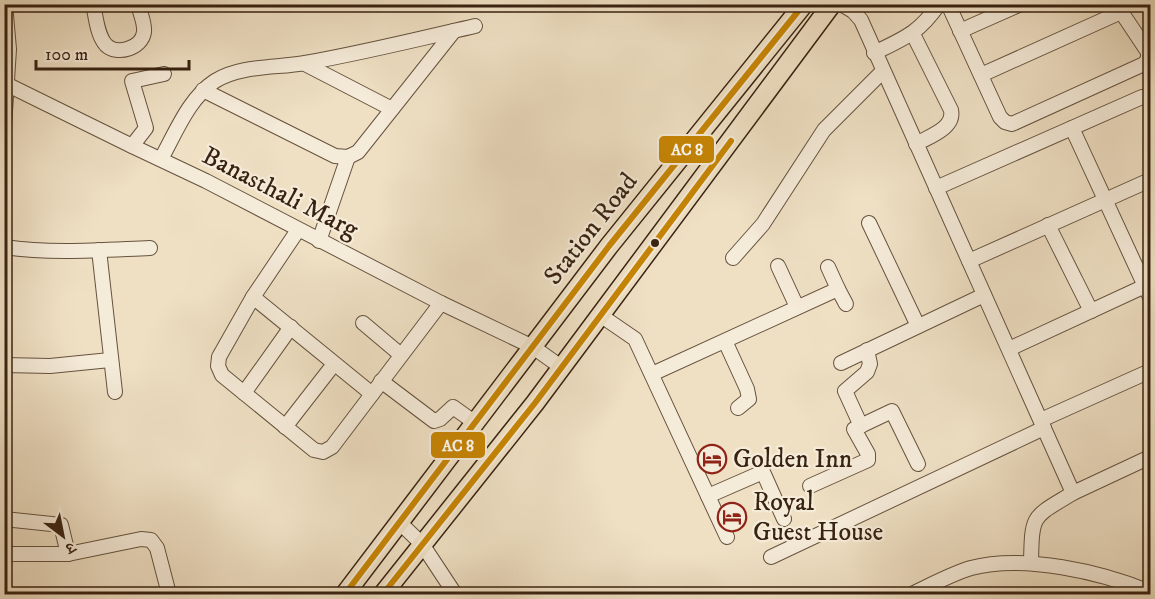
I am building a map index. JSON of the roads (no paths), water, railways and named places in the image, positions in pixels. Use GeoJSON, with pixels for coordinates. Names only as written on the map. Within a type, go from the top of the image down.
{"type":"FeatureCollection","features":[{"type":"Feature","properties":{"kind":"main road","name":"Station Road"},"geometry":{"type":"LineString","coordinates":[[345,594],[609,246],[804,4]]}},
{"type":"Feature","properties":{"kind":"main road"},"geometry":{"type":"LineString","coordinates":[[383,594],[535,403],[832,4]]}},
{"type":"Feature","properties":{"kind":"street"},"geometry":{"type":"LineString","coordinates":[[4,128],[7,84],[5,4]]}},
{"type":"Feature","properties":{"kind":"street"},"geometry":{"type":"LineString","coordinates":[[93,4],[102,37],[107,46],[124,49],[134,46],[144,34],[138,4]]}},
{"type":"Feature","properties":{"kind":"street"},"geometry":{"type":"LineString","coordinates":[[841,4],[853,11],[861,20],[1073,493]]}},
{"type":"Feature","properties":{"kind":"street"},"geometry":{"type":"LineString","coordinates":[[874,53],[913,34],[926,23],[939,4]]}},
{"type":"Feature","properties":{"kind":"street"},"geometry":{"type":"LineString","coordinates":[[948,4],[1000,117],[1012,124],[1144,64],[1149,52],[1118,8],[981,75]]}},
{"type":"Feature","properties":{"kind":"street"},"geometry":{"type":"LineString","coordinates":[[960,31],[1021,4]]}},
{"type":"Feature","properties":{"kind":"street"},"geometry":{"type":"LineString","coordinates":[[161,159],[191,105],[203,90],[217,80],[239,72],[305,63],[475,26]]}},
{"type":"Feature","properties":{"kind":"street"},"geometry":{"type":"LineString","coordinates":[[203,90],[335,156],[348,158],[358,152],[453,31]]}},
{"type":"Feature","properties":{"kind":"street"},"geometry":{"type":"LineString","coordinates":[[913,34],[953,117],[944,127],[916,144]]}},
{"type":"Feature","properties":{"kind":"street"},"geometry":{"type":"LineString","coordinates":[[305,63],[393,109]]}},
{"type":"Feature","properties":{"kind":"street"},"geometry":{"type":"LineString","coordinates":[[733,258],[763,225],[824,130],[883,71]]}},
{"type":"Feature","properties":{"kind":"street"},"geometry":{"type":"LineString","coordinates":[[132,146],[146,128],[132,81],[164,74]]}},
{"type":"Feature","properties":{"kind":"street","name":"Banasthali Marg"},"geometry":{"type":"LineString","coordinates":[[7,84],[206,181],[441,303],[533,347],[561,367]]}},
{"type":"Feature","properties":{"kind":"street"},"geometry":{"type":"LineString","coordinates":[[936,188],[1142,97],[1148,97],[1150,100]]}},
{"type":"Feature","properties":{"kind":"street"},"geometry":{"type":"LineString","coordinates":[[1009,349],[1091,311],[1148,292],[1071,128]]}},
{"type":"Feature","properties":{"kind":"street"},"geometry":{"type":"LineString","coordinates":[[319,241],[348,158]]}},
{"type":"Feature","properties":{"kind":"street"},"geometry":{"type":"LineString","coordinates":[[969,261],[1150,180]]}},
{"type":"Feature","properties":{"kind":"street"},"geometry":{"type":"LineString","coordinates":[[869,223],[918,326]]}},
{"type":"Feature","properties":{"kind":"street"},"geometry":{"type":"LineString","coordinates":[[1048,225],[1091,311]]}},
{"type":"Feature","properties":{"kind":"street"},"geometry":{"type":"LineString","coordinates":[[298,230],[253,297],[219,357],[218,366],[222,375],[314,450],[323,452],[332,447],[441,303]]}},
{"type":"Feature","properties":{"kind":"street"},"geometry":{"type":"LineString","coordinates":[[4,248],[34,252],[150,248]]}},
{"type":"Feature","properties":{"kind":"street"},"geometry":{"type":"LineString","coordinates":[[99,250],[115,392]]}},
{"type":"Feature","properties":{"kind":"street"},"geometry":{"type":"LineString","coordinates":[[778,266],[797,307]]}},
{"type":"Feature","properties":{"kind":"street"},"geometry":{"type":"LineString","coordinates":[[828,267],[846,304]]}},
{"type":"Feature","properties":{"kind":"street"},"geometry":{"type":"LineString","coordinates":[[652,374],[838,289]]}},
{"type":"Feature","properties":{"kind":"street"},"geometry":{"type":"LineString","coordinates":[[841,363],[984,295]]}},
{"type":"Feature","properties":{"kind":"street"},"geometry":{"type":"LineString","coordinates":[[253,297],[372,394]]}},
{"type":"Feature","properties":{"kind":"street"},"geometry":{"type":"LineString","coordinates":[[600,315],[636,339],[727,537]]}},
{"type":"Feature","properties":{"kind":"street"},"geometry":{"type":"LineString","coordinates":[[363,323],[401,355]]}},
{"type":"Feature","properties":{"kind":"street"},"geometry":{"type":"LineString","coordinates":[[244,393],[291,327]]}},
{"type":"Feature","properties":{"kind":"street"},"geometry":{"type":"LineString","coordinates":[[724,341],[747,389],[749,399],[738,408]]}},
{"type":"Feature","properties":{"kind":"street"},"geometry":{"type":"LineString","coordinates":[[861,426],[845,391],[867,372],[870,364],[867,350]]}},
{"type":"Feature","properties":{"kind":"street"},"geometry":{"type":"LineString","coordinates":[[4,365],[50,366],[110,360]]}},
{"type":"Feature","properties":{"kind":"street"},"geometry":{"type":"LineString","coordinates":[[285,427],[334,364]]}},
{"type":"Feature","properties":{"kind":"street"},"geometry":{"type":"LineString","coordinates":[[771,557],[1150,371]]}},
{"type":"Feature","properties":{"kind":"street"},"geometry":{"type":"LineString","coordinates":[[381,381],[431,419],[437,421],[453,408],[474,422]]}},
{"type":"Feature","properties":{"kind":"street"},"geometry":{"type":"LineString","coordinates":[[810,486],[868,460],[868,454],[854,429],[892,411],[918,464]]}},
{"type":"Feature","properties":{"kind":"street"},"geometry":{"type":"LineString","coordinates":[[1031,562],[1034,522],[1041,513],[1073,493],[1150,457]]}},
{"type":"Feature","properties":{"kind":"street"},"geometry":{"type":"LineString","coordinates":[[708,496],[763,472],[784,519]]}},
{"type":"Feature","properties":{"kind":"street"},"geometry":{"type":"LineString","coordinates":[[4,519],[62,525],[68,554]]}},
{"type":"Feature","properties":{"kind":"street"},"geometry":{"type":"LineString","coordinates":[[399,522],[422,544],[455,594]]}},
{"type":"Feature","properties":{"kind":"street"},"geometry":{"type":"LineString","coordinates":[[4,555],[68,554],[141,539],[151,540],[157,548],[169,594]]}},
{"type":"Feature","properties":{"kind":"street"},"geometry":{"type":"LineString","coordinates":[[912,594],[970,568],[1031,562],[1123,580],[1150,592]]}},
{"type":"Feature","properties":{"kind":"place","name":"Golden Inn"},"geometry":{"type":"Point","coordinates":[712,459]}},
{"type":"Feature","properties":{"kind":"place","name":"Royal Guest House"},"geometry":{"type":"Point","coordinates":[732,517]}}]}
